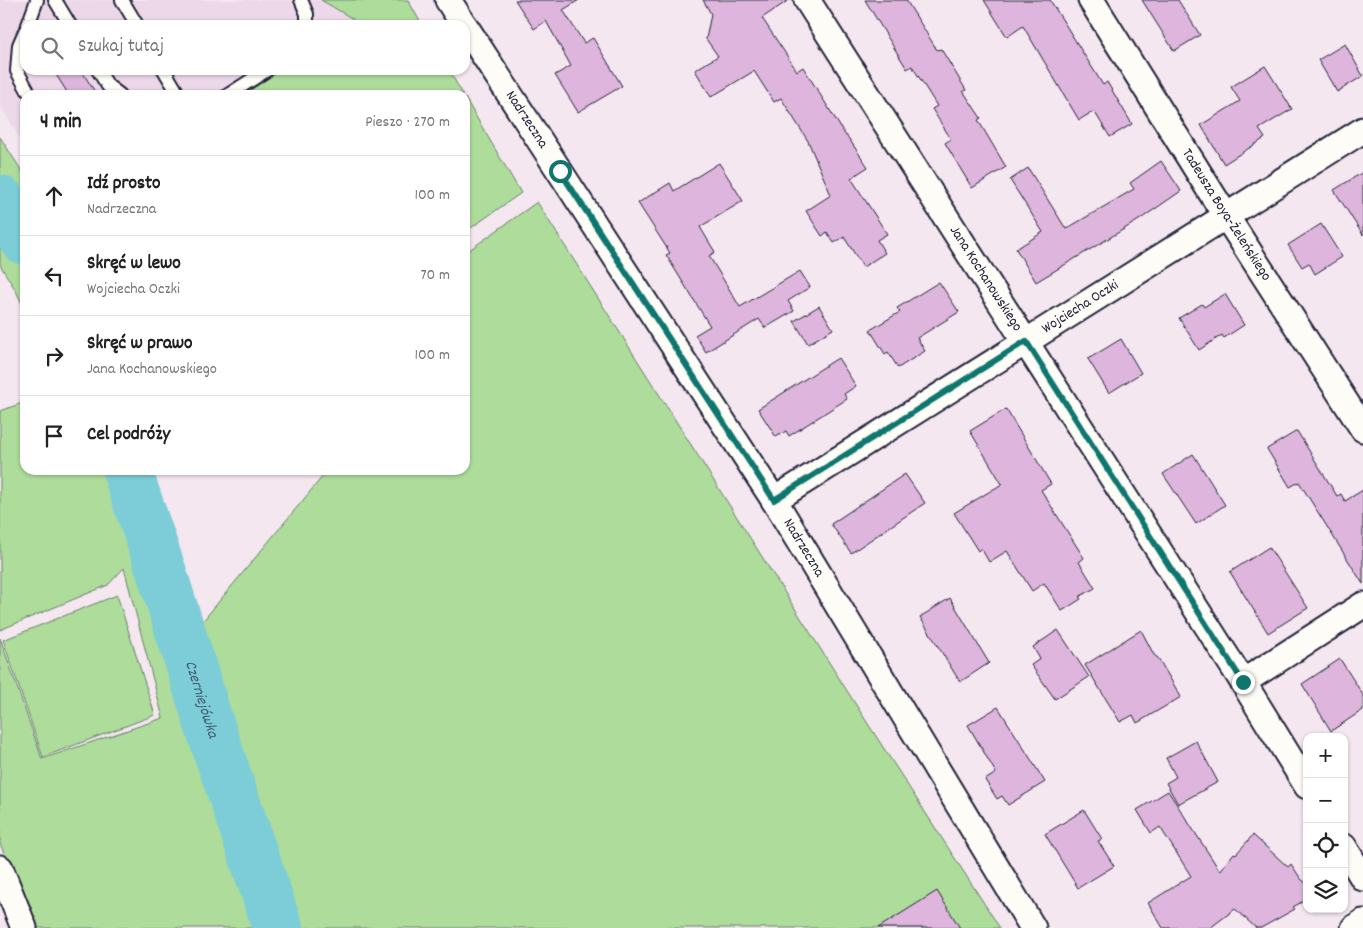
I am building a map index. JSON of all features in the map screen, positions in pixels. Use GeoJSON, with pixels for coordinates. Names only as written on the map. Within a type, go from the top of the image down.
{"type":"FeatureCollection","features":[{"type":"Feature","properties":{"kind":"street","name":"Nadrzeczna"},"geometry":{"type":"LineString","coordinates":[[448,0],[461,20]]}},
{"type":"Feature","properties":{"kind":"street","name":"Jana Kochanowskiego"},"geometry":{"type":"LineString","coordinates":[[808,0],[1243,682],[1303,780]]}},
{"type":"Feature","properties":{"kind":"street","name":"Tadeusza Boya-Żeleńskiego"},"geometry":{"type":"LineString","coordinates":[[1091,0],[1226,216],[1363,429]]}},
{"type":"Feature","properties":{"kind":"street","name":"Nadrzeczna"},"geometry":{"type":"LineString","coordinates":[[470,34],[774,500],[1033,928]]}},
{"type":"Feature","properties":{"kind":"street","name":"Wojciecha Oczki"},"geometry":{"type":"LineString","coordinates":[[774,500],[1363,130]]}},
{"type":"Feature","properties":{"kind":"street"},"geometry":{"type":"LineString","coordinates":[[1243,682],[1363,605]]}},
{"type":"Feature","properties":{"kind":"street"},"geometry":{"type":"LineString","coordinates":[[1348,854],[1363,878]]}},
{"type":"Feature","properties":{"kind":"street"},"geometry":{"type":"LineString","coordinates":[[0,868],[24,928]]}},
{"type":"Feature","properties":{"kind":"street"},"geometry":{"type":"LineString","coordinates":[[1354,928],[1363,922]]}},
{"type":"Feature","properties":{"kind":"lane"},"geometry":{"type":"LineString","coordinates":[[30,20],[37,0]]}},
{"type":"Feature","properties":{"kind":"lane"},"geometry":{"type":"LineString","coordinates":[[55,0],[67,20]]}},
{"type":"Feature","properties":{"kind":"lane"},"geometry":{"type":"LineString","coordinates":[[122,0],[134,20]]}},
{"type":"Feature","properties":{"kind":"lane"},"geometry":{"type":"LineString","coordinates":[[301,0],[307,14],[307,20]]}},
{"type":"Feature","properties":{"kind":"lane"},"geometry":{"type":"LineString","coordinates":[[20,43],[17,71],[27,90]]}},
{"type":"Feature","properties":{"kind":"lane"},"geometry":{"type":"LineString","coordinates":[[101,75],[108,86],[113,90]]}},
{"type":"Feature","properties":{"kind":"lane"},"geometry":{"type":"LineString","coordinates":[[167,75],[176,90]]}},
{"type":"Feature","properties":{"kind":"lane"},"geometry":{"type":"LineString","coordinates":[[236,90],[259,75]]}},
{"type":"Feature","properties":{"kind":"shaded area"},"geometry":{"type":"Polygon","coordinates":[[[0,0],[408,0],[419,20],[20,20],[20,75],[452,75],[460,90],[20,90],[20,139],[0,105],[0,0]]]}},
{"type":"Feature","properties":{"kind":"green space"},"geometry":{"type":"Polygon","coordinates":[[[321,0],[408,0],[419,20],[354,20],[321,0]]]}},
{"type":"Feature","properties":{"kind":"green space"},"geometry":{"type":"Polygon","coordinates":[[[273,75],[452,75],[460,90],[250,90],[273,75]]]}},
{"type":"Feature","properties":{"kind":"green space"},"geometry":{"type":"Polygon","coordinates":[[[470,106],[521,193],[470,229],[470,106]]]}},
{"type":"Feature","properties":{"kind":"green space"},"geometry":{"type":"Polygon","coordinates":[[[0,137],[20,168],[20,300],[0,265],[0,137]]]}},
{"type":"Feature","properties":{"kind":"green space"},"geometry":{"type":"Polygon","coordinates":[[[537,202],[870,727],[1000,928],[38,928],[0,844],[0,638],[42,759],[163,718],[124,568],[108,585],[0,630],[0,411],[20,404],[20,475],[152,475],[197,628],[324,475],[470,475],[470,249],[537,202]]]}},
{"type":"Feature","properties":{"kind":"green space"},"geometry":{"type":"Polygon","coordinates":[[[117,595],[155,715],[43,757],[3,640],[117,595]]]}},
{"type":"Feature","properties":{"kind":"building"},"geometry":{"type":"Polygon","coordinates":[[[515,0],[579,0],[563,10],[584,43],[593,38],[622,86],[578,112],[555,75],[571,66],[546,21],[534,29],[515,0]]]}},
{"type":"Feature","properties":{"kind":"building"},"geometry":{"type":"Polygon","coordinates":[[[703,0],[789,0],[762,18],[797,71],[803,67],[846,136],[868,167],[851,178],[887,234],[877,240],[885,253],[863,267],[844,237],[834,243],[827,232],[822,236],[806,211],[831,195],[808,141],[781,98],[774,102],[754,71],[711,97],[695,70],[718,56],[706,39],[711,14],[703,0]]]}},
{"type":"Feature","properties":{"kind":"building"},"geometry":{"type":"Polygon","coordinates":[[[865,0],[906,0],[937,50],[941,49],[966,90],[963,91],[981,118],[978,120],[1006,167],[972,188],[945,143],[951,139],[932,109],[937,106],[912,66],[907,69],[865,0]]]}},
{"type":"Feature","properties":{"kind":"building"},"geometry":{"type":"Polygon","coordinates":[[[984,0],[1050,0],[1103,85],[1107,82],[1132,124],[1110,137],[1094,111],[1079,120],[1023,26],[1007,37],[984,0]]]}},
{"type":"Feature","properties":{"kind":"building"},"geometry":{"type":"Polygon","coordinates":[[[1142,0],[1178,0],[1200,35],[1174,51],[1142,0]]]}},
{"type":"Feature","properties":{"kind":"building"},"geometry":{"type":"Polygon","coordinates":[[[1345,44],[1363,76],[1337,92],[1318,60],[1345,44]]]}},
{"type":"Feature","properties":{"kind":"building"},"geometry":{"type":"Polygon","coordinates":[[[1265,66],[1292,109],[1259,129],[1265,138],[1224,164],[1201,125],[1240,101],[1231,87],[1265,66]]]}},
{"type":"Feature","properties":{"kind":"building"},"geometry":{"type":"Polygon","coordinates":[[[56,75],[84,75],[94,90],[66,90],[56,75]]]}},
{"type":"Feature","properties":{"kind":"building"},"geometry":{"type":"Polygon","coordinates":[[[1161,161],[1181,191],[1139,220],[1036,282],[1016,249],[1043,232],[1010,180],[1028,168],[1066,229],[1134,189],[1130,183],[1161,161]]]}},
{"type":"Feature","properties":{"kind":"building"},"geometry":{"type":"Polygon","coordinates":[[[719,163],[743,201],[700,227],[715,252],[709,256],[740,307],[800,271],[810,287],[788,301],[794,311],[765,328],[759,319],[706,352],[695,335],[710,326],[666,255],[670,253],[638,203],[670,183],[674,191],[719,163]]]}},
{"type":"Feature","properties":{"kind":"building"},"geometry":{"type":"Polygon","coordinates":[[[1363,172],[1363,235],[1334,190],[1363,172]]]}},
{"type":"Feature","properties":{"kind":"building"},"geometry":{"type":"Polygon","coordinates":[[[1321,224],[1342,257],[1315,274],[1309,263],[1302,267],[1288,245],[1321,224]]]}},
{"type":"Feature","properties":{"kind":"building"},"geometry":{"type":"Polygon","coordinates":[[[939,282],[959,312],[917,338],[925,351],[898,368],[888,352],[885,354],[870,330],[900,312],[897,308],[939,282]]]}},
{"type":"Feature","properties":{"kind":"building"},"geometry":{"type":"Polygon","coordinates":[[[1225,294],[1244,325],[1224,338],[1222,335],[1199,350],[1179,318],[1202,304],[1204,307],[1225,294]]]}},
{"type":"Feature","properties":{"kind":"building"},"geometry":{"type":"Polygon","coordinates":[[[819,306],[833,329],[808,344],[794,321],[819,306]]]}},
{"type":"Feature","properties":{"kind":"building"},"geometry":{"type":"Polygon","coordinates":[[[1121,339],[1141,373],[1109,393],[1088,359],[1121,339]]]}},
{"type":"Feature","properties":{"kind":"building"},"geometry":{"type":"Polygon","coordinates":[[[838,358],[856,386],[844,394],[847,399],[789,436],[786,431],[776,437],[758,409],[838,358]]]}},
{"type":"Feature","properties":{"kind":"building"},"geometry":{"type":"Polygon","coordinates":[[[1006,409],[1051,484],[1041,490],[1084,558],[1079,562],[1095,588],[1079,597],[1081,599],[1062,611],[1044,583],[1032,591],[1007,551],[989,562],[981,548],[978,551],[954,513],[1002,484],[970,431],[1006,409]]]}},
{"type":"Feature","properties":{"kind":"building"},"geometry":{"type":"Polygon","coordinates":[[[1297,431],[1337,496],[1341,494],[1345,501],[1363,490],[1363,584],[1299,482],[1290,487],[1267,449],[1297,431]]]}},
{"type":"Feature","properties":{"kind":"building"},"geometry":{"type":"Polygon","coordinates":[[[1193,454],[1225,505],[1196,524],[1163,474],[1193,454]]]}},
{"type":"Feature","properties":{"kind":"building"},"geometry":{"type":"Polygon","coordinates":[[[905,474],[925,503],[851,553],[831,524],[905,474]]]}},
{"type":"Feature","properties":{"kind":"building"},"geometry":{"type":"Polygon","coordinates":[[[1269,547],[1308,608],[1268,633],[1230,572],[1269,547]]]}},
{"type":"Feature","properties":{"kind":"building"},"geometry":{"type":"Polygon","coordinates":[[[950,598],[989,663],[960,682],[920,617],[950,598]]]}},
{"type":"Feature","properties":{"kind":"building"},"geometry":{"type":"Polygon","coordinates":[[[1058,630],[1089,677],[1055,699],[1031,665],[1040,659],[1033,647],[1058,630]]]}},
{"type":"Feature","properties":{"kind":"building"},"geometry":{"type":"Polygon","coordinates":[[[1141,630],[1154,655],[1158,658],[1181,697],[1137,723],[1133,715],[1120,722],[1085,665],[1141,630]]]}},
{"type":"Feature","properties":{"kind":"building"},"geometry":{"type":"Polygon","coordinates":[[[1340,659],[1363,695],[1363,710],[1331,731],[1302,684],[1340,659]]]}},
{"type":"Feature","properties":{"kind":"building"},"geometry":{"type":"Polygon","coordinates":[[[998,707],[1045,782],[1008,805],[1002,796],[997,799],[985,780],[996,773],[968,725],[998,707]]]}},
{"type":"Feature","properties":{"kind":"building"},"geometry":{"type":"Polygon","coordinates":[[[1196,741],[1218,782],[1178,804],[1166,783],[1176,777],[1166,758],[1196,741]]]}},
{"type":"Feature","properties":{"kind":"building"},"geometry":{"type":"Polygon","coordinates":[[[1168,791],[1220,871],[1234,853],[1236,854],[1253,835],[1288,867],[1291,864],[1303,881],[1303,901],[1293,907],[1295,909],[1261,928],[1256,928],[1235,909],[1210,928],[1163,928],[1148,903],[1191,876],[1160,827],[1151,833],[1137,810],[1168,791]]]}},
{"type":"Feature","properties":{"kind":"building"},"geometry":{"type":"Polygon","coordinates":[[[1084,810],[1102,839],[1098,841],[1114,866],[1078,888],[1045,834],[1084,810]]]}},
{"type":"Feature","properties":{"kind":"building"},"geometry":{"type":"Polygon","coordinates":[[[937,891],[960,928],[878,928],[937,891]]]}},
{"type":"Feature","properties":{"kind":"waterway","name":"Czerniejówka"},"geometry":{"type":"LineString","coordinates":[[0,200],[20,232]]}},
{"type":"Feature","properties":{"kind":"waterway","name":"Czerniejówka"},"geometry":{"type":"LineString","coordinates":[[129,475],[163,576],[210,727],[278,928]]}},
{"type":"Feature","properties":{"kind":"route"},"geometry":{"type":"LineString","coordinates":[[560,171],[774,500],[1026,341],[1243,682]]}}]}
